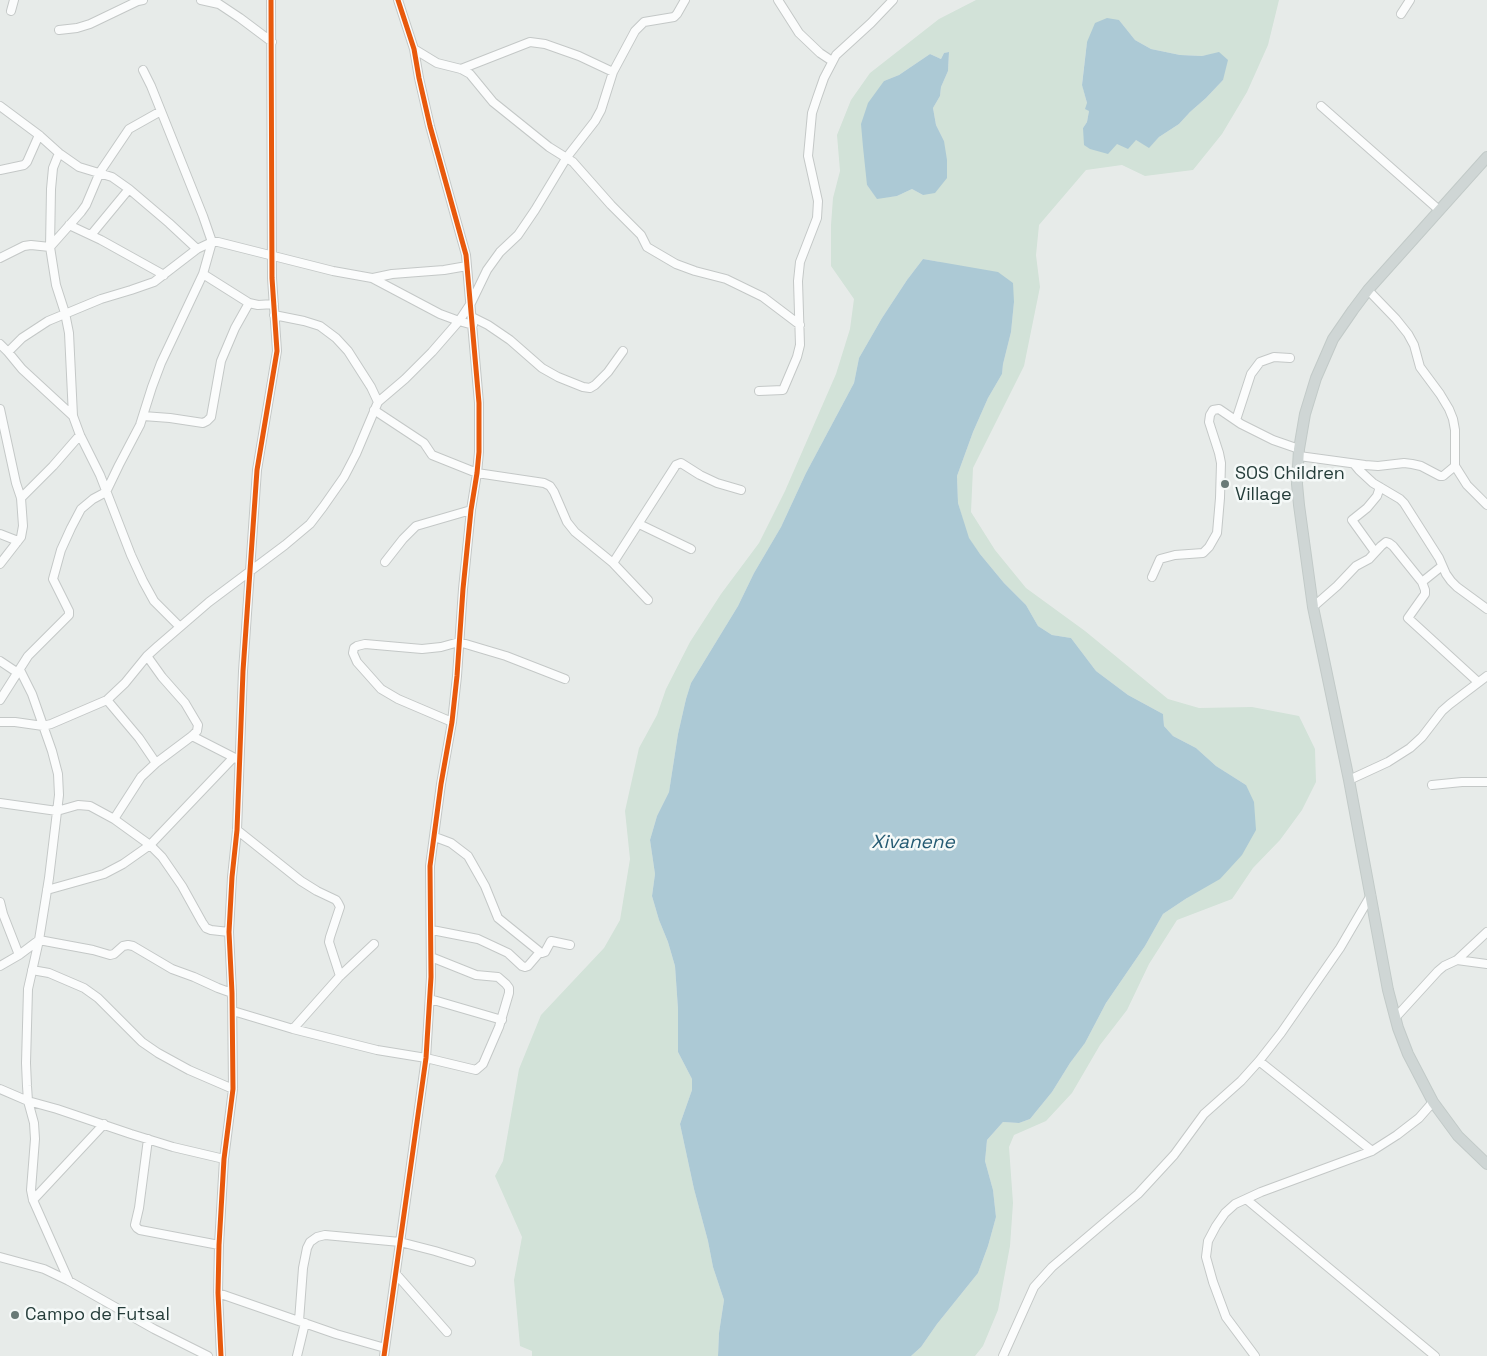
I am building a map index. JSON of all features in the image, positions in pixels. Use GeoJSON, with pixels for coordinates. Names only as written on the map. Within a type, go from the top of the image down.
{"type":"FeatureCollection","features":[{"type":"Feature","properties":{"kind":"main road"},"geometry":{"type":"LineString","coordinates":[[1487,157],[1368,290],[1333,340],[1316,378],[1305,414],[1299,453],[1298,484],[1299,505],[1313,607],[1349,780],[1388,990],[1408,1054],[1433,1102],[1458,1136],[1487,1164]]}},
{"type":"Feature","properties":{"kind":"street"},"geometry":{"type":"LineString","coordinates":[[10,11],[14,0]]}},
{"type":"Feature","properties":{"kind":"street"},"geometry":{"type":"LineString","coordinates":[[59,30],[90,24],[140,0]]}},
{"type":"Feature","properties":{"kind":"street"},"geometry":{"type":"LineString","coordinates":[[201,0],[219,4],[272,42]]}},
{"type":"Feature","properties":{"kind":"street"},"geometry":{"type":"LineString","coordinates":[[221,1356],[218,1293],[219,1245],[224,1159],[233,1089],[229,932],[237,830],[236,759],[244,671],[257,470],[277,351],[272,256],[271,0]]}},
{"type":"Feature","properties":{"kind":"street"},"geometry":{"type":"LineString","coordinates":[[218,1293],[384,1352],[426,1058],[432,930],[430,866],[440,784],[452,722],[458,676],[463,589],[479,452],[478,403],[466,255],[430,126],[414,50],[398,0]]}},
{"type":"Feature","properties":{"kind":"street"},"geometry":{"type":"LineString","coordinates":[[0,722],[43,726],[107,700],[125,683],[147,656],[180,627],[209,602],[310,524],[344,478],[376,406],[432,352],[459,322],[471,303],[487,270],[500,252],[518,235],[567,157],[598,115],[612,72],[635,31],[644,22],[674,17],[678,14],[685,0]]}},
{"type":"Feature","properties":{"kind":"street"},"geometry":{"type":"LineString","coordinates":[[778,0],[799,33],[820,53],[832,61]]}},
{"type":"Feature","properties":{"kind":"street"},"geometry":{"type":"LineString","coordinates":[[759,392],[782,391],[800,345],[798,281],[800,262],[817,218],[818,201],[808,156],[812,113],[824,78],[836,55],[893,0]]}},
{"type":"Feature","properties":{"kind":"street"},"geometry":{"type":"LineString","coordinates":[[1402,14],[1410,0]]}},
{"type":"Feature","properties":{"kind":"street"},"geometry":{"type":"LineString","coordinates":[[461,69],[530,42],[545,44],[571,53],[612,72]]}},
{"type":"Feature","properties":{"kind":"street"},"geometry":{"type":"LineString","coordinates":[[414,50],[437,63],[461,69],[470,74],[494,102],[550,147],[573,162],[611,205],[641,235],[647,247],[676,264],[726,279],[763,297],[800,325]]}},
{"type":"Feature","properties":{"kind":"street"},"geometry":{"type":"LineString","coordinates":[[0,700],[36,646],[69,615],[69,611],[54,579],[61,550],[70,528],[81,509],[93,499],[106,492],[118,464],[140,425],[161,363],[203,274],[212,242],[143,70]]}},
{"type":"Feature","properties":{"kind":"street"},"geometry":{"type":"LineString","coordinates":[[0,106],[79,167],[112,177],[129,189],[197,249]]}},
{"type":"Feature","properties":{"kind":"street"},"geometry":{"type":"LineString","coordinates":[[1321,106],[1439,210]]}},
{"type":"Feature","properties":{"kind":"street"},"geometry":{"type":"LineString","coordinates":[[50,247],[86,205],[100,172],[129,129],[161,111]]}},
{"type":"Feature","properties":{"kind":"street"},"geometry":{"type":"LineString","coordinates":[[0,170],[24,165],[39,135]]}},
{"type":"Feature","properties":{"kind":"street"},"geometry":{"type":"LineString","coordinates":[[59,153],[53,168],[50,247],[56,285],[65,313],[71,348],[73,416],[80,435],[100,475],[143,581],[154,601],[180,627]]}},
{"type":"Feature","properties":{"kind":"street"},"geometry":{"type":"LineString","coordinates":[[91,235],[129,189]]}},
{"type":"Feature","properties":{"kind":"street"},"geometry":{"type":"LineString","coordinates":[[69,225],[164,275]]}},
{"type":"Feature","properties":{"kind":"street"},"geometry":{"type":"LineString","coordinates":[[8,352],[32,330],[65,313],[154,282],[197,249],[212,242],[333,271],[372,278],[459,322],[472,321],[488,325],[510,340],[542,368],[584,388],[590,388],[595,385],[608,372],[623,351]]}},
{"type":"Feature","properties":{"kind":"street"},"geometry":{"type":"LineString","coordinates":[[0,258],[31,244],[50,247]]}},
{"type":"Feature","properties":{"kind":"street"},"geometry":{"type":"LineString","coordinates":[[372,278],[467,266]]}},
{"type":"Feature","properties":{"kind":"street"},"geometry":{"type":"LineString","coordinates":[[203,274],[249,303],[258,305],[274,304]]}},
{"type":"Feature","properties":{"kind":"street"},"geometry":{"type":"LineString","coordinates":[[1368,290],[1408,334],[1414,345],[1420,367],[1440,394],[1453,420],[1455,430],[1455,466],[1467,485],[1487,505]]}},
{"type":"Feature","properties":{"kind":"street"},"geometry":{"type":"LineString","coordinates":[[143,416],[203,422],[211,417],[222,361],[235,328],[249,303]]}},
{"type":"Feature","properties":{"kind":"street"},"geometry":{"type":"LineString","coordinates":[[274,315],[304,320],[320,326],[336,338],[348,351],[371,387],[376,406],[424,443],[432,455],[477,473],[544,483],[550,486],[571,527],[613,563],[648,600]]}},
{"type":"Feature","properties":{"kind":"street"},"geometry":{"type":"LineString","coordinates":[[0,344],[22,369],[73,416]]}},
{"type":"Feature","properties":{"kind":"street"},"geometry":{"type":"LineString","coordinates":[[1236,420],[1252,374],[1260,362],[1274,357],[1290,358]]}},
{"type":"Feature","properties":{"kind":"street"},"geometry":{"type":"LineString","coordinates":[[0,409],[21,498],[23,526],[21,538],[0,564]]}},
{"type":"Feature","properties":{"kind":"street"},"geometry":{"type":"LineString","coordinates":[[1152,577],[1160,559],[1176,555],[1203,553],[1210,547],[1217,533],[1221,472],[1219,453],[1209,422],[1213,410],[1219,409],[1299,453],[1354,464],[1378,466],[1404,462],[1421,466],[1440,476],[1443,476],[1455,466]]}},
{"type":"Feature","properties":{"kind":"street"},"geometry":{"type":"LineString","coordinates":[[21,498],[80,435]]}},
{"type":"Feature","properties":{"kind":"street"},"geometry":{"type":"LineString","coordinates":[[613,563],[676,465],[680,463],[717,483],[741,490]]}},
{"type":"Feature","properties":{"kind":"street"},"geometry":{"type":"LineString","coordinates":[[1354,464],[1365,477],[1400,499],[1439,558],[1446,574],[1457,587],[1487,609]]}},
{"type":"Feature","properties":{"kind":"street"},"geometry":{"type":"LineString","coordinates":[[1376,552],[1352,520],[1367,508],[1377,496],[1380,488]]}},
{"type":"Feature","properties":{"kind":"street"},"geometry":{"type":"LineString","coordinates":[[385,562],[416,526],[471,510]]}},
{"type":"Feature","properties":{"kind":"street"},"geometry":{"type":"LineString","coordinates":[[639,524],[691,549]]}},
{"type":"Feature","properties":{"kind":"street"},"geometry":{"type":"LineString","coordinates":[[0,534],[18,541]]}},
{"type":"Feature","properties":{"kind":"street"},"geometry":{"type":"LineString","coordinates":[[1313,607],[1356,566],[1369,559],[1386,542],[1389,543],[1422,582],[1425,594],[1408,618],[1478,682]]}},
{"type":"Feature","properties":{"kind":"street"},"geometry":{"type":"LineString","coordinates":[[1422,582],[1442,566]]}},
{"type":"Feature","properties":{"kind":"street"},"geometry":{"type":"LineString","coordinates":[[452,722],[398,699],[381,689],[358,662],[353,653],[357,646],[365,644],[422,649],[441,647],[459,642],[506,656],[565,679]]}},
{"type":"Feature","properties":{"kind":"street"},"geometry":{"type":"LineString","coordinates":[[114,819],[141,777],[197,730],[196,720],[185,702],[162,677],[147,656]]}},
{"type":"Feature","properties":{"kind":"street"},"geometry":{"type":"LineString","coordinates":[[0,661],[19,671],[32,694],[58,774],[59,795],[47,890],[28,989],[26,1063],[28,1101],[36,1139],[31,1190],[33,1200],[69,1281]]}},
{"type":"Feature","properties":{"kind":"street"},"geometry":{"type":"LineString","coordinates":[[1349,780],[1388,762],[1410,748],[1422,737],[1446,707],[1487,676]]}},
{"type":"Feature","properties":{"kind":"street"},"geometry":{"type":"LineString","coordinates":[[107,700],[139,738],[156,763]]}},
{"type":"Feature","properties":{"kind":"street"},"geometry":{"type":"LineString","coordinates":[[192,736],[236,759]]}},
{"type":"Feature","properties":{"kind":"street"},"geometry":{"type":"LineString","coordinates":[[47,890],[112,871],[150,845],[236,759]]}},
{"type":"Feature","properties":{"kind":"street"},"geometry":{"type":"LineString","coordinates":[[1432,785],[1487,782]]}},
{"type":"Feature","properties":{"kind":"street"},"geometry":{"type":"LineString","coordinates":[[0,803],[57,811],[78,805],[90,806],[114,819],[150,845],[162,857],[182,886],[206,928],[229,932]]}},
{"type":"Feature","properties":{"kind":"street"},"geometry":{"type":"LineString","coordinates":[[237,830],[301,881],[336,900],[340,907],[329,942],[340,976]]}},
{"type":"Feature","properties":{"kind":"street"},"geometry":{"type":"LineString","coordinates":[[435,836],[450,842],[468,856],[485,886],[498,918],[540,952]]}},
{"type":"Feature","properties":{"kind":"street"},"geometry":{"type":"LineString","coordinates":[[1004,1356],[1034,1287],[1052,1267],[1138,1194],[1174,1154],[1204,1114],[1259,1061],[1282,1033],[1340,948],[1371,895]]}},
{"type":"Feature","properties":{"kind":"street"},"geometry":{"type":"LineString","coordinates":[[0,902],[1,915],[19,955]]}},
{"type":"Feature","properties":{"kind":"street"},"geometry":{"type":"LineString","coordinates":[[432,930],[478,938],[508,953],[522,966],[528,966],[540,952],[543,953],[550,942],[553,941],[570,946]]}},
{"type":"Feature","properties":{"kind":"street"},"geometry":{"type":"LineString","coordinates":[[1396,1018],[1438,971],[1457,960],[1487,932]]}},
{"type":"Feature","properties":{"kind":"street"},"geometry":{"type":"LineString","coordinates":[[0,966],[19,955],[38,940],[94,950],[110,955],[123,946],[128,945],[133,946],[172,969],[232,993]]}},
{"type":"Feature","properties":{"kind":"street"},"geometry":{"type":"LineString","coordinates":[[294,1029],[340,976],[374,944]]}},
{"type":"Feature","properties":{"kind":"street"},"geometry":{"type":"LineString","coordinates":[[232,1011],[377,1050],[426,1058],[476,1070],[483,1064],[502,1020],[509,988],[498,977],[476,974],[431,957]]}},
{"type":"Feature","properties":{"kind":"street"},"geometry":{"type":"LineString","coordinates":[[1457,960],[1487,964]]}},
{"type":"Feature","properties":{"kind":"street"},"geometry":{"type":"LineString","coordinates":[[32,970],[49,973],[84,988],[98,998],[142,1042],[158,1053],[189,1070],[233,1089]]}},
{"type":"Feature","properties":{"kind":"street"},"geometry":{"type":"LineString","coordinates":[[430,999],[502,1020]]}},
{"type":"Feature","properties":{"kind":"street"},"geometry":{"type":"LineString","coordinates":[[1259,1061],[1372,1151]]}},
{"type":"Feature","properties":{"kind":"street"},"geometry":{"type":"LineString","coordinates":[[0,1089],[28,1101],[148,1139],[224,1159]]}},
{"type":"Feature","properties":{"kind":"street"},"geometry":{"type":"LineString","coordinates":[[1255,1356],[1226,1317],[1206,1257],[1208,1241],[1220,1220],[1235,1204],[1246,1199],[1372,1151],[1419,1118],[1433,1102]]}},
{"type":"Feature","properties":{"kind":"street"},"geometry":{"type":"LineString","coordinates":[[33,1200],[104,1124]]}},
{"type":"Feature","properties":{"kind":"street"},"geometry":{"type":"LineString","coordinates":[[148,1139],[140,1208],[135,1225],[137,1228],[219,1245]]}},
{"type":"Feature","properties":{"kind":"street"},"geometry":{"type":"LineString","coordinates":[[1246,1199],[1435,1356]]}},
{"type":"Feature","properties":{"kind":"street"},"geometry":{"type":"LineString","coordinates":[[297,1356],[302,1322],[303,1268],[307,1248],[310,1242],[317,1237],[325,1235],[400,1242],[471,1262]]}},
{"type":"Feature","properties":{"kind":"street"},"geometry":{"type":"LineString","coordinates":[[0,1257],[44,1269],[208,1356]]}},
{"type":"Feature","properties":{"kind":"street"},"geometry":{"type":"LineString","coordinates":[[396,1274],[447,1332]]}},
{"type":"Feature","properties":{"kind":"street"},"geometry":{"type":"LineString","coordinates":[[186,1356],[189,1347]]}},
{"type":"Feature","properties":{"kind":"shaded area"},"geometry":{"type":"Polygon","coordinates":[[[976,0],[1279,0],[1268,45],[1247,92],[1222,134],[1193,170],[1145,176],[1122,165],[1086,170],[1039,225],[1036,255],[1040,287],[1024,366],[973,468],[971,512],[995,550],[1026,588],[1085,631],[1168,699],[1199,708],[1252,707],[1299,716],[1315,749],[1316,782],[1302,810],[1280,840],[1253,868],[1232,899],[1177,920],[1149,964],[1127,1010],[1100,1045],[1072,1093],[1046,1121],[1014,1135],[1009,1147],[1013,1203],[1010,1246],[998,1310],[983,1346],[975,1356],[911,1356],[921,1347],[978,1273],[988,1246],[996,1217],[993,1190],[985,1161],[987,1140],[1003,1122],[1019,1123],[1030,1119],[1052,1092],[1085,1043],[1106,1003],[1145,946],[1163,914],[1187,898],[1246,785],[1216,766],[1196,748],[1173,736],[1164,726],[1163,714],[1128,695],[1096,671],[1071,638],[1052,635],[1038,626],[1026,605],[1004,583],[968,538],[958,503],[957,476],[988,398],[1002,374],[1011,332],[1014,302],[940,262],[923,259],[882,318],[859,358],[854,383],[806,473],[781,527],[754,573],[738,606],[691,683],[678,734],[669,792],[657,816],[650,840],[655,874],[652,896],[675,966],[678,1052],[692,1079],[692,1090],[680,1124],[713,1267],[724,1300],[718,1356],[532,1356],[532,1351],[520,1346],[514,1280],[522,1237],[495,1176],[503,1161],[519,1069],[541,1015],[604,948],[620,920],[630,859],[625,811],[639,748],[657,715],[666,689],[690,642],[721,594],[759,543],[785,491],[836,374],[850,329],[854,299],[831,266],[833,198],[840,171],[837,135],[851,100],[870,73],[939,19],[976,0]],[[1119,20],[1087,42],[1082,84],[1089,111],[1087,122],[1083,128],[1117,144],[1136,140],[1149,147],[1159,137],[1179,124],[1223,80],[1219,53],[1202,56],[1180,55],[1151,49],[1135,40],[1119,20]],[[949,52],[944,53],[941,59],[930,54],[899,75],[884,81],[867,185],[877,198],[897,196],[912,189],[923,195],[944,141],[936,125],[933,108],[940,96],[941,87],[948,71],[949,52]]]}},
{"type":"Feature","properties":{"kind":"water"},"geometry":{"type":"Polygon","coordinates":[[[1107,18],[1119,20],[1135,40],[1151,49],[1180,55],[1202,56],[1219,52],[1228,60],[1223,80],[1179,124],[1159,137],[1149,148],[1136,140],[1128,149],[1117,144],[1108,154],[1090,149],[1084,145],[1083,128],[1087,122],[1089,111],[1085,109],[1087,103],[1082,85],[1087,42],[1095,23],[1107,18]]]}},
{"type":"Feature","properties":{"kind":"water"},"geometry":{"type":"Polygon","coordinates":[[[949,52],[948,71],[941,87],[940,96],[933,108],[936,125],[944,141],[947,178],[935,193],[923,195],[912,189],[897,196],[877,199],[867,185],[863,147],[861,124],[868,103],[884,81],[899,75],[930,54],[941,59],[944,53],[949,52]]]}},
{"type":"Feature","properties":{"kind":"water","name":"Xivanene"},"geometry":{"type":"Polygon","coordinates":[[[923,259],[998,272],[1013,283],[1014,302],[1011,332],[1002,374],[988,398],[973,432],[957,476],[958,503],[969,538],[1004,583],[1026,605],[1038,626],[1052,635],[1071,638],[1096,671],[1128,695],[1163,714],[1164,726],[1173,736],[1196,748],[1216,766],[1246,785],[1254,802],[1256,830],[1242,855],[1220,879],[1163,914],[1145,946],[1106,1003],[1085,1043],[1052,1092],[1030,1119],[1019,1123],[1003,1122],[987,1140],[985,1161],[993,1190],[996,1217],[988,1246],[978,1273],[921,1347],[911,1356],[718,1356],[724,1300],[713,1267],[680,1124],[692,1090],[692,1079],[678,1052],[675,966],[652,896],[655,874],[650,840],[657,816],[669,792],[678,734],[691,683],[738,606],[754,573],[781,527],[806,473],[854,383],[859,358],[882,318],[923,259]]]}},
{"type":"Feature","properties":{"kind":"cycle path"},"geometry":{"type":"LineString","coordinates":[[221,1356],[218,1293],[219,1245],[224,1159],[233,1089],[229,932],[237,830],[243,671],[257,470],[277,351],[272,278],[271,0]]}},
{"type":"Feature","properties":{"kind":"cycle path"},"geometry":{"type":"LineString","coordinates":[[384,1356],[426,1058],[431,977],[430,866],[441,784],[452,722],[463,589],[479,452],[479,403],[466,255],[430,126],[414,49],[398,0]]}},
{"type":"Feature","properties":{"kind":"place","name":"SOS Children Village"},"geometry":{"type":"Point","coordinates":[1225,484]}},
{"type":"Feature","properties":{"kind":"place","name":"Campo de Futsal"},"geometry":{"type":"Point","coordinates":[15,1315]}}]}
